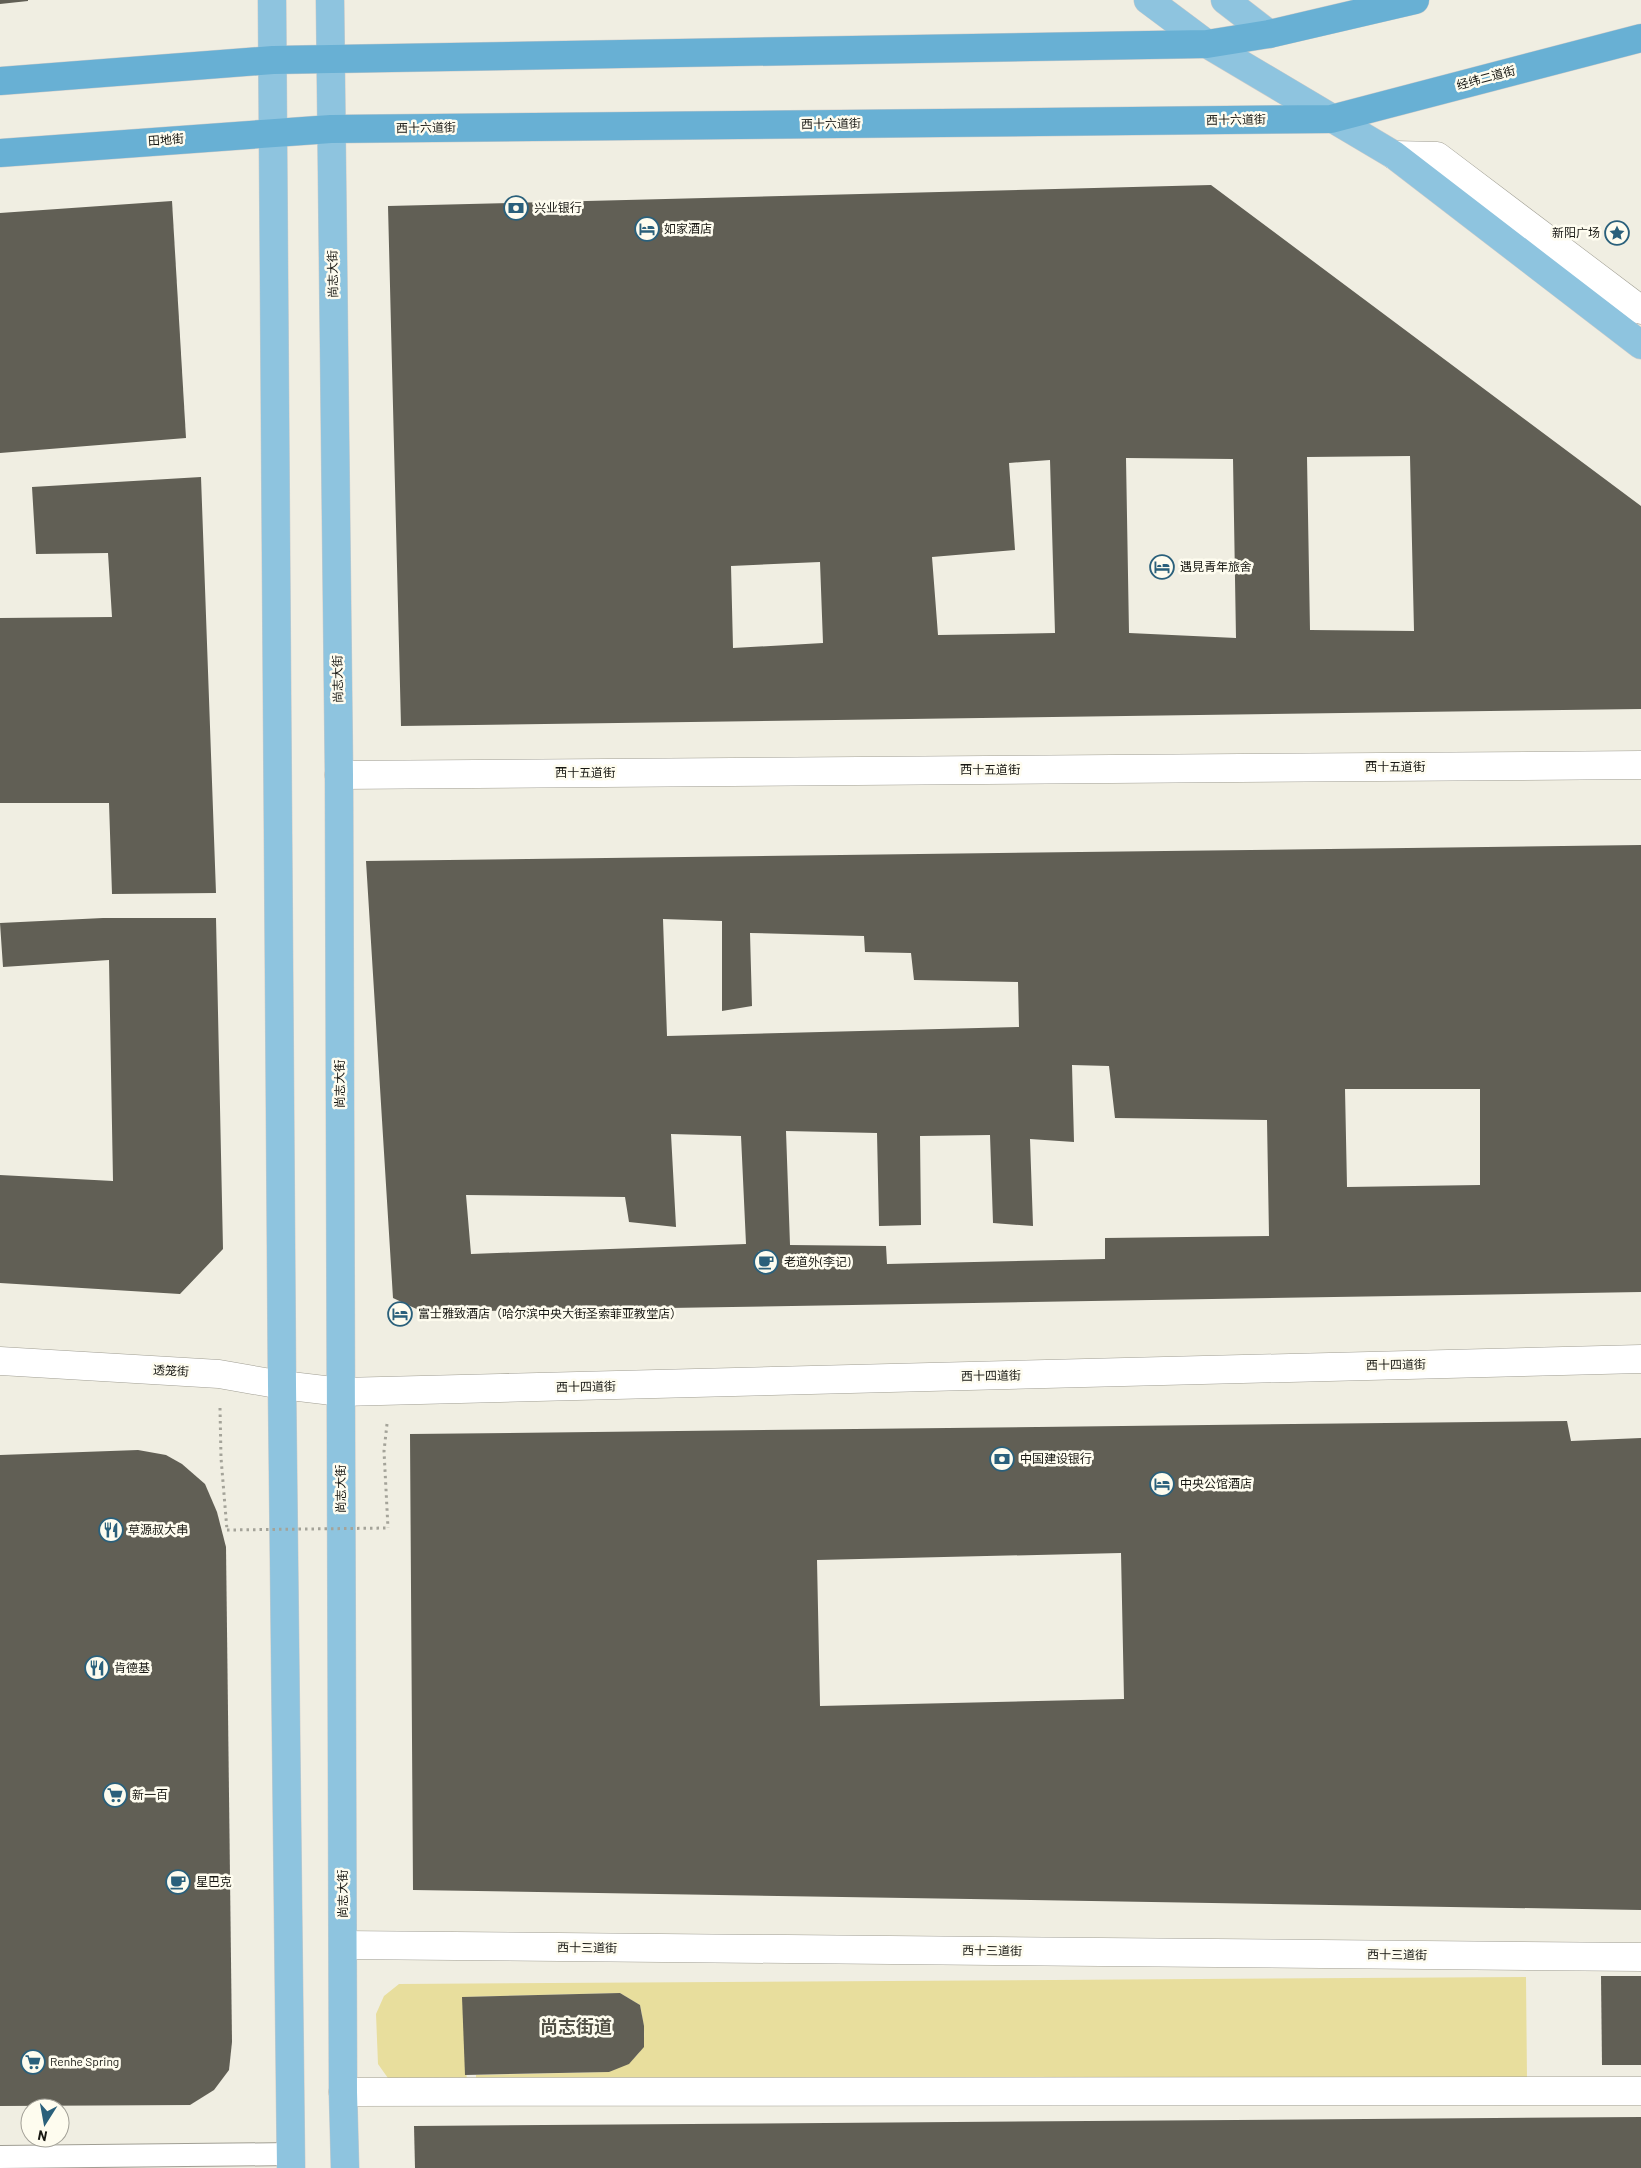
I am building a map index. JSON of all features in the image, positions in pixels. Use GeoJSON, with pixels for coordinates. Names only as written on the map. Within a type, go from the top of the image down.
{"type":"FeatureCollection","features":[{"type":"Feature","properties":{"kind":"highway"},"geometry":{"type":"LineString","coordinates":[[0,81],[273,60],[1207,44],[1269,34],[1415,0]]}},
{"type":"Feature","properties":{"kind":"highway","name":"经纬二道街"},"geometry":{"type":"LineString","coordinates":[[1331,119],[1641,38]]}},
{"type":"Feature","properties":{"kind":"highway","name":"西十六道街"},"geometry":{"type":"LineString","coordinates":[[332,129],[1331,119]]}},
{"type":"Feature","properties":{"kind":"highway","name":"田地街"},"geometry":{"type":"LineString","coordinates":[[0,153],[332,129]]}},
{"type":"Feature","properties":{"kind":"main road"},"geometry":{"type":"LineString","coordinates":[[272,0],[282,1385],[291,2161]]}},
{"type":"Feature","properties":{"kind":"main road","name":"尚志大街"},"geometry":{"type":"LineString","coordinates":[[330,0],[339,775],[343,2092],[345,2168]]}},
{"type":"Feature","properties":{"kind":"main road"},"geometry":{"type":"LineString","coordinates":[[1148,0],[1207,44],[1394,155],[1641,345]]}},
{"type":"Feature","properties":{"kind":"main road"},"geometry":{"type":"LineString","coordinates":[[1225,0],[1269,34]]}},
{"type":"Feature","properties":{"kind":"street"},"geometry":{"type":"LineString","coordinates":[[1394,155],[1437,156],[1641,310]]}},
{"type":"Feature","properties":{"kind":"street","name":"西十五道街"},"geometry":{"type":"LineString","coordinates":[[339,775],[1641,765]]}},
{"type":"Feature","properties":{"kind":"street","name":"西十四道街"},"geometry":{"type":"LineString","coordinates":[[341,1392],[1641,1359]]}},
{"type":"Feature","properties":{"kind":"street","name":"透笼街"},"geometry":{"type":"LineString","coordinates":[[0,1361],[219,1374],[282,1385],[341,1392]]}},
{"type":"Feature","properties":{"kind":"street","name":"西十三道街"},"geometry":{"type":"LineString","coordinates":[[343,1945],[1641,1957]]}},
{"type":"Feature","properties":{"kind":"street"},"geometry":{"type":"LineString","coordinates":[[343,2092],[1641,2091]]}},
{"type":"Feature","properties":{"kind":"lane"},"geometry":{"type":"LineString","coordinates":[[0,2157],[29,2163],[291,2161]]}},
{"type":"Feature","properties":{"kind":"path"},"geometry":{"type":"LineString","coordinates":[[219,1374],[220,1458],[227,1530],[388,1528],[384,1451]]}},
{"type":"Feature","properties":{"kind":"shaded area"},"geometry":{"type":"Polygon","coordinates":[[[1526,1977],[1527,2079],[476,2085],[476,2075],[608,2072],[631,2061],[642,2047],[644,2039],[643,2018],[640,2005],[620,1993],[463,1997],[467,2085],[390,2081],[378,2064],[376,2014],[384,1996],[399,1984],[1526,1977]]]}},
{"type":"Feature","properties":{"kind":"building"},"geometry":{"type":"Polygon","coordinates":[[[0,0],[28,0],[28,1],[0,4],[0,0]]]}},
{"type":"Feature","properties":{"kind":"building"},"geometry":{"type":"Polygon","coordinates":[[[1211,185],[1641,506],[1641,709],[401,726],[388,206],[1211,185]],[[1410,456],[1307,457],[1310,630],[1414,631],[1410,456]],[[1126,458],[1129,633],[1236,638],[1233,459],[1126,458]],[[1050,460],[1009,463],[1015,550],[932,557],[938,635],[1055,633],[1050,460]],[[820,562],[731,566],[733,648],[823,643],[820,562]]]}},
{"type":"Feature","properties":{"kind":"building"},"geometry":{"type":"Polygon","coordinates":[[[172,201],[186,438],[0,453],[0,213],[172,201]]]}},
{"type":"Feature","properties":{"kind":"building"},"geometry":{"type":"Polygon","coordinates":[[[201,477],[216,893],[112,894],[109,803],[0,803],[0,618],[112,617],[108,553],[36,554],[32,487],[201,477]]]}},
{"type":"Feature","properties":{"kind":"building"},"geometry":{"type":"Polygon","coordinates":[[[1641,845],[1641,1292],[423,1312],[393,1298],[366,861],[1641,845]],[[663,919],[667,1036],[1019,1027],[1018,982],[914,980],[911,953],[865,952],[864,936],[750,933],[752,1006],[722,1011],[722,921],[663,919]],[[1072,1065],[1074,1142],[1030,1139],[1033,1226],[993,1223],[990,1135],[920,1136],[921,1225],[879,1226],[877,1133],[786,1131],[790,1245],[886,1246],[887,1264],[1105,1259],[1105,1238],[1269,1236],[1267,1120],[1115,1118],[1109,1066],[1072,1065]],[[1345,1089],[1347,1187],[1480,1185],[1480,1089],[1345,1089]],[[671,1134],[676,1227],[629,1222],[625,1197],[466,1195],[471,1254],[746,1244],[741,1136],[671,1134]]]}},
{"type":"Feature","properties":{"kind":"building"},"geometry":{"type":"Polygon","coordinates":[[[103,918],[216,918],[223,1249],[180,1294],[0,1283],[0,1175],[113,1181],[109,960],[3,967],[0,923],[103,918]]]}},
{"type":"Feature","properties":{"kind":"building"},"geometry":{"type":"Polygon","coordinates":[[[1567,1421],[1571,1441],[1641,1438],[1641,1910],[413,1890],[410,1434],[1567,1421]],[[1121,1553],[817,1560],[820,1706],[1124,1699],[1121,1553]]]}},
{"type":"Feature","properties":{"kind":"building","name":"新一百"},"geometry":{"type":"Polygon","coordinates":[[[138,1450],[166,1455],[182,1464],[205,1484],[217,1512],[226,1547],[232,2042],[229,2070],[214,2090],[190,2105],[70,2106],[70,2098],[20,2098],[20,2106],[0,2106],[0,1455],[138,1450]]]}},
{"type":"Feature","properties":{"kind":"building"},"geometry":{"type":"Polygon","coordinates":[[[1601,1976],[1641,1976],[1641,2065],[1602,2065],[1601,1976]]]}},
{"type":"Feature","properties":{"kind":"building"},"geometry":{"type":"Polygon","coordinates":[[[620,1993],[640,2005],[644,2026],[644,2047],[629,2064],[609,2072],[465,2075],[462,1997],[620,1993]]]}},
{"type":"Feature","properties":{"kind":"building"},"geometry":{"type":"Polygon","coordinates":[[[1641,2117],[1641,2168],[415,2168],[414,2126],[1641,2117]]]}},
{"type":"Feature","properties":{"kind":"place","name":"兴业银行"},"geometry":{"type":"Point","coordinates":[516,208]}},
{"type":"Feature","properties":{"kind":"place","name":"如家酒店"},"geometry":{"type":"Point","coordinates":[647,229]}},
{"type":"Feature","properties":{"kind":"place","name":"新阳广场"},"geometry":{"type":"Point","coordinates":[1617,233]}},
{"type":"Feature","properties":{"kind":"place","name":"遇見青年旅舍"},"geometry":{"type":"Point","coordinates":[1162,567]}},
{"type":"Feature","properties":{"kind":"place","name":"老道外(李记)"},"geometry":{"type":"Point","coordinates":[766,1262]}},
{"type":"Feature","properties":{"kind":"place","name":"富士雅致酒店（哈尔滨中央大街圣索菲亚教堂店）"},"geometry":{"type":"Point","coordinates":[400,1314]}},
{"type":"Feature","properties":{"kind":"place","name":"中国建设银行"},"geometry":{"type":"Point","coordinates":[1002,1459]}},
{"type":"Feature","properties":{"kind":"place","name":"中央公馆酒店"},"geometry":{"type":"Point","coordinates":[1162,1484]}},
{"type":"Feature","properties":{"kind":"place","name":"草源叔大串"},"geometry":{"type":"Point","coordinates":[111,1530]}},
{"type":"Feature","properties":{"kind":"place","name":"肯德基"},"geometry":{"type":"Point","coordinates":[97,1668]}},
{"type":"Feature","properties":{"kind":"place","name":"新一百"},"geometry":{"type":"Point","coordinates":[115,1795]}},
{"type":"Feature","properties":{"kind":"place","name":"星巴克"},"geometry":{"type":"Point","coordinates":[178,1882]}},
{"type":"Feature","properties":{"kind":"place","name":"Renhe Spring"},"geometry":{"type":"Point","coordinates":[33,2062]}},
{"type":"Feature","properties":{"kind":"district","name":"尚志街道"},"geometry":{"type":"Point","coordinates":[576,2027]}}]}
